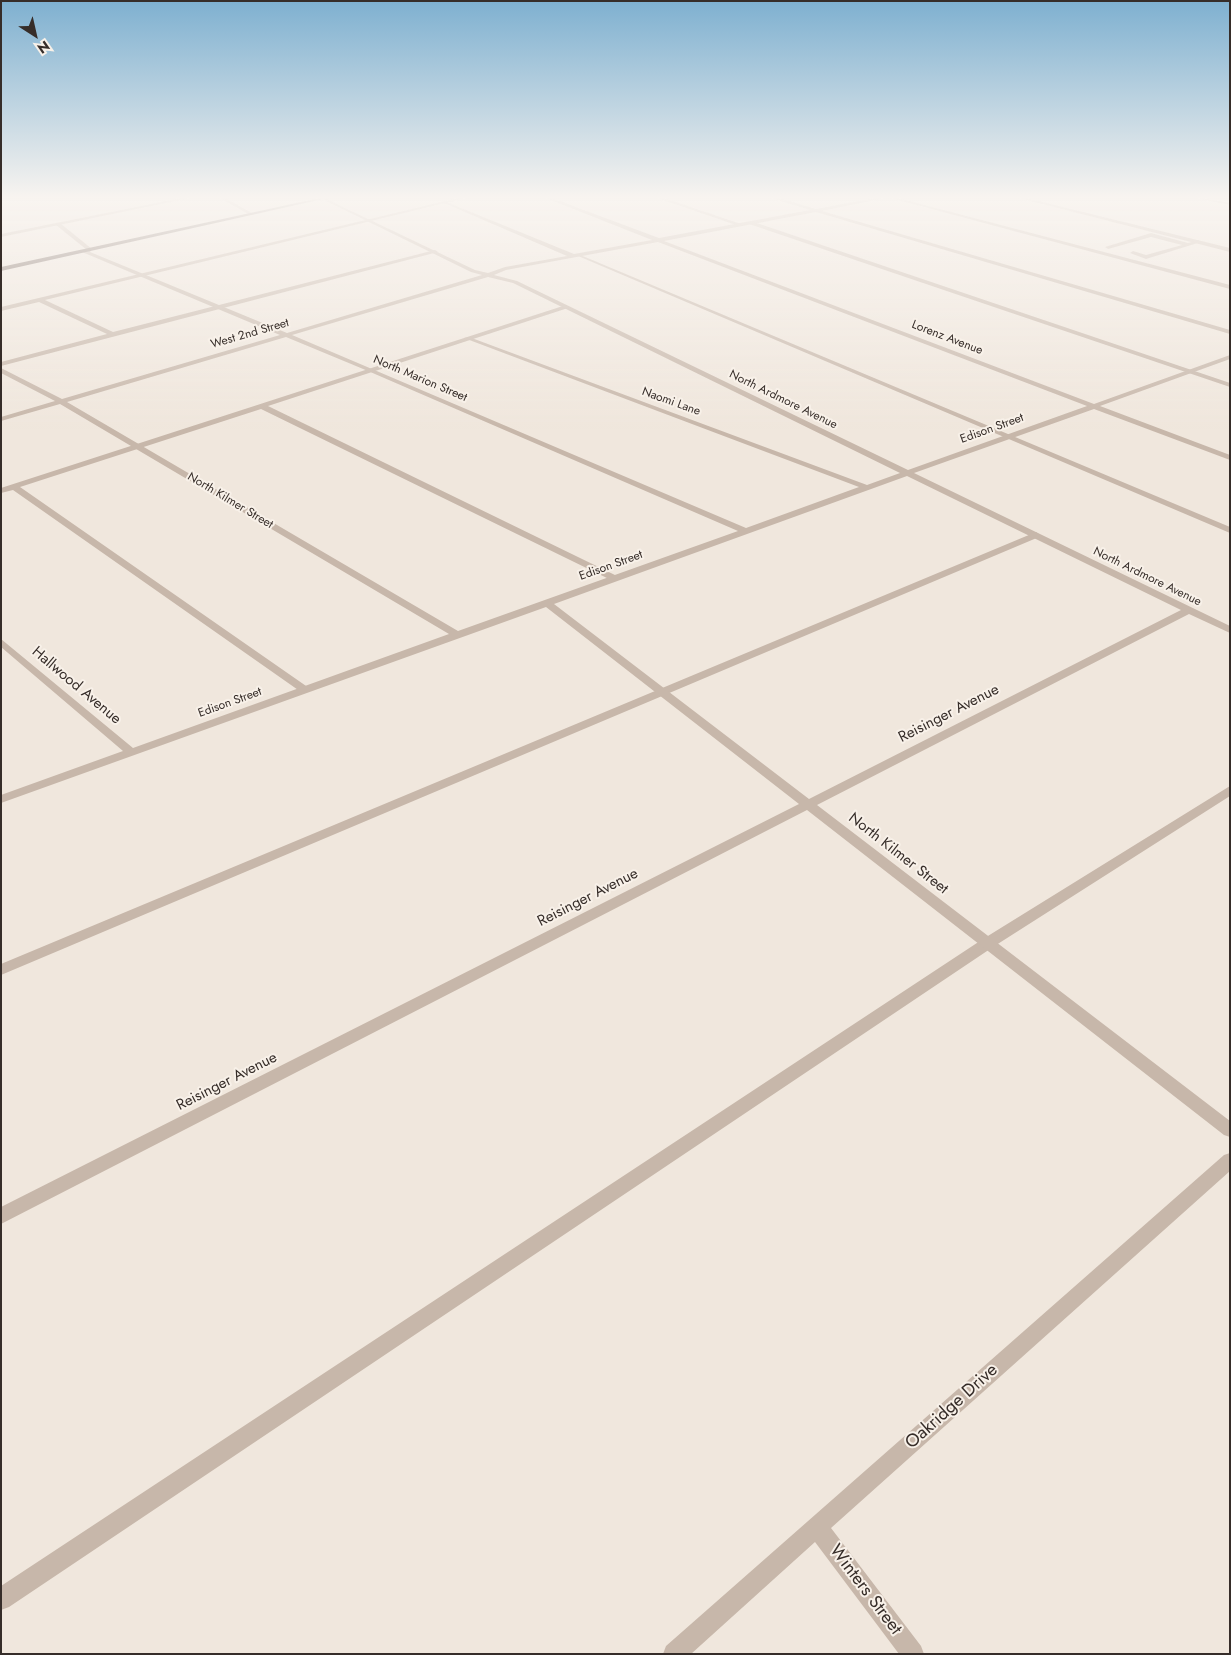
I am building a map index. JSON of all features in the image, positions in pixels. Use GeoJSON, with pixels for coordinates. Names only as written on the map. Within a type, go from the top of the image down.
{"type":"FeatureCollection","features":[{"type":"Feature","properties":{"kind":"street"},"geometry":{"type":"LineString","coordinates":[[1,309],[146,274]]}},
{"type":"Feature","properties":{"kind":"street"},"geometry":{"type":"LineString","coordinates":[[1,364],[347,274]]}},
{"type":"Feature","properties":{"kind":"street"},"geometry":{"type":"LineString","coordinates":[[621,274],[1230,530]]}},
{"type":"Feature","properties":{"kind":"street","name":"Lorenz Avenue"},"geometry":{"type":"LineString","coordinates":[[749,274],[1230,458]]}},
{"type":"Feature","properties":{"kind":"street"},"geometry":{"type":"LineString","coordinates":[[901,274],[1230,385]]}},
{"type":"Feature","properties":{"kind":"street"},"geometry":{"type":"LineString","coordinates":[[1032,274],[1230,332]]}},
{"type":"Feature","properties":{"kind":"street"},"geometry":{"type":"LineString","coordinates":[[1181,274],[1230,287]]}},
{"type":"Feature","properties":{"kind":"street","name":"North Marion Street"},"geometry":{"type":"LineString","coordinates":[[143,275],[745,530]]}},
{"type":"Feature","properties":{"kind":"street","name":"North Ardmore Avenue"},"geometry":{"type":"LineString","coordinates":[[488,275],[515,282],[1230,630]]}},
{"type":"Feature","properties":{"kind":"street","name":"West 2nd Street"},"geometry":{"type":"LineString","coordinates":[[1,419],[488,275]]}},
{"type":"Feature","properties":{"kind":"street"},"geometry":{"type":"LineString","coordinates":[[40,300],[112,334]]}},
{"type":"Feature","properties":{"kind":"street"},"geometry":{"type":"LineString","coordinates":[[1,491],[566,307]]}},
{"type":"Feature","properties":{"kind":"street","name":"Naomi Lane"},"geometry":{"type":"LineString","coordinates":[[467,338],[866,487]]}},
{"type":"Feature","properties":{"kind":"street","name":"Edison Street"},"geometry":{"type":"LineString","coordinates":[[1,799],[745,530],[1230,358]]}},
{"type":"Feature","properties":{"kind":"street","name":"North Kilmer Street"},"geometry":{"type":"LineString","coordinates":[[1,370],[137,446],[458,635]]}},
{"type":"Feature","properties":{"kind":"street"},"geometry":{"type":"LineString","coordinates":[[262,406],[614,578]]}},
{"type":"Feature","properties":{"kind":"street"},"geometry":{"type":"LineString","coordinates":[[14,487],[305,690]]}},
{"type":"Feature","properties":{"kind":"street"},"geometry":{"type":"LineString","coordinates":[[1,970],[1036,535]]}},
{"type":"Feature","properties":{"kind":"street","name":"North Kilmer Street"},"geometry":{"type":"LineString","coordinates":[[547,603],[1230,1130]]}},
{"type":"Feature","properties":{"kind":"street","name":"Reisinger Avenue"},"geometry":{"type":"LineString","coordinates":[[1,1216],[1189,610]]}},
{"type":"Feature","properties":{"kind":"street","name":"Hallwood Avenue"},"geometry":{"type":"LineString","coordinates":[[1,642],[131,752]]}},
{"type":"Feature","properties":{"kind":"street"},"geometry":{"type":"LineString","coordinates":[[1,1599],[988,943],[1230,790]]}},
{"type":"Feature","properties":{"kind":"street","name":"Oakridge Drive"},"geometry":{"type":"LineString","coordinates":[[674,1654],[1230,1160]]}},
{"type":"Feature","properties":{"kind":"street","name":"Winters Street"},"geometry":{"type":"LineString","coordinates":[[817,1527],[913,1654]]}}]}
